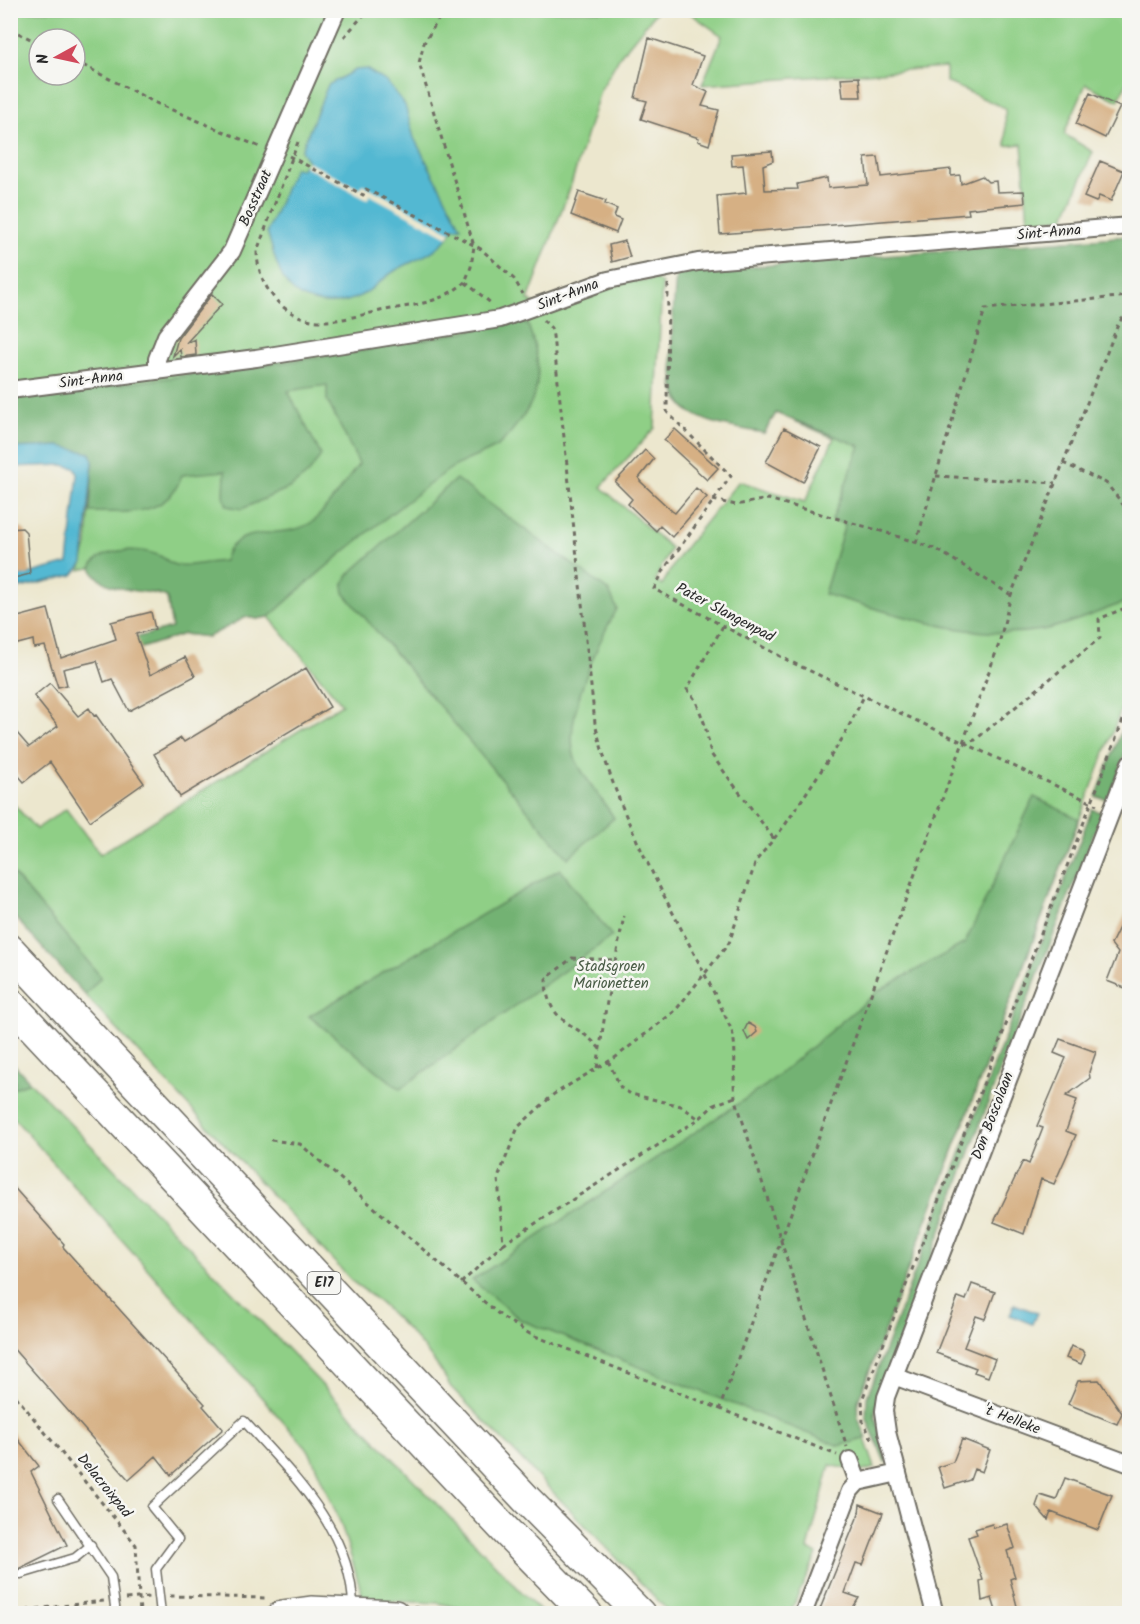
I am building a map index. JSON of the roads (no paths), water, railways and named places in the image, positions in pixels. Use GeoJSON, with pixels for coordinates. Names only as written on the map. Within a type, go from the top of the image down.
{"type":"FeatureCollection","features":[{"type":"Feature","properties":{"kind":"highway","name":"E17"},"geometry":{"type":"LineString","coordinates":[[10,950],[527,1500],[640,1614]]}},
{"type":"Feature","properties":{"kind":"highway","name":"E17"},"geometry":{"type":"LineString","coordinates":[[10,1003],[507,1532],[587,1614]]}},
{"type":"Feature","properties":{"kind":"main road"},"geometry":{"type":"LineString","coordinates":[[282,1614],[311,1610],[395,1614]]}},
{"type":"Feature","properties":{"kind":"street","name":"Bosstraat"},"geometry":{"type":"LineString","coordinates":[[157,371],[161,347],[170,330],[232,251],[337,10]]}},
{"type":"Feature","properties":{"kind":"street","name":"Sint-Anna"},"geometry":{"type":"LineString","coordinates":[[10,390],[279,355],[500,319],[608,280],[698,262],[1130,226]]}},
{"type":"Feature","properties":{"kind":"street","name":"Don Boscolaan"},"geometry":{"type":"LineString","coordinates":[[935,1614],[884,1411],[894,1376],[1130,763]]}},
{"type":"Feature","properties":{"kind":"street","name":"'t Helleke"},"geometry":{"type":"LineString","coordinates":[[894,1376],[1130,1464]]}},
{"type":"Feature","properties":{"kind":"street"},"geometry":{"type":"LineString","coordinates":[[850,1460],[858,1482]]}},
{"type":"Feature","properties":{"kind":"street"},"geometry":{"type":"LineString","coordinates":[[803,1614],[850,1491],[858,1482],[898,1473]]}},
{"type":"Feature","properties":{"kind":"lane"},"geometry":{"type":"LineString","coordinates":[[161,1614],[156,1569],[178,1539],[152,1507],[244,1421],[318,1505],[349,1571],[353,1612]]}},
{"type":"Feature","properties":{"kind":"lane"},"geometry":{"type":"LineString","coordinates":[[58,1499],[111,1577],[116,1614]]}},
{"type":"Feature","properties":{"kind":"lane"},"geometry":{"type":"LineString","coordinates":[[21,1574],[75,1558],[91,1545]]}},
{"type":"Feature","properties":{"kind":"water"},"geometry":{"type":"Polygon","coordinates":[[[366,69],[387,82],[405,105],[414,138],[461,227],[453,228],[449,236],[437,248],[396,270],[362,295],[340,302],[318,302],[297,294],[288,286],[277,266],[267,232],[294,168],[301,169],[308,161],[301,151],[328,85],[355,70],[366,69]]]}},
{"type":"Feature","properties":{"kind":"water"},"geometry":{"type":"Polygon","coordinates":[[[60,446],[90,453],[93,461],[83,563],[73,575],[20,588],[17,577],[68,563],[78,474],[75,468],[63,465],[11,467],[11,448],[60,446]]]}},
{"type":"Feature","properties":{"kind":"water"},"geometry":{"type":"Polygon","coordinates":[[[1014,1304],[1037,1313],[1032,1324],[1010,1315],[1014,1304]]]}},
{"type":"Feature","properties":{"kind":"park label","name":"Stadsgroen Marionetten"},"geometry":{"type":"Point","coordinates":[611,976]}}]}
